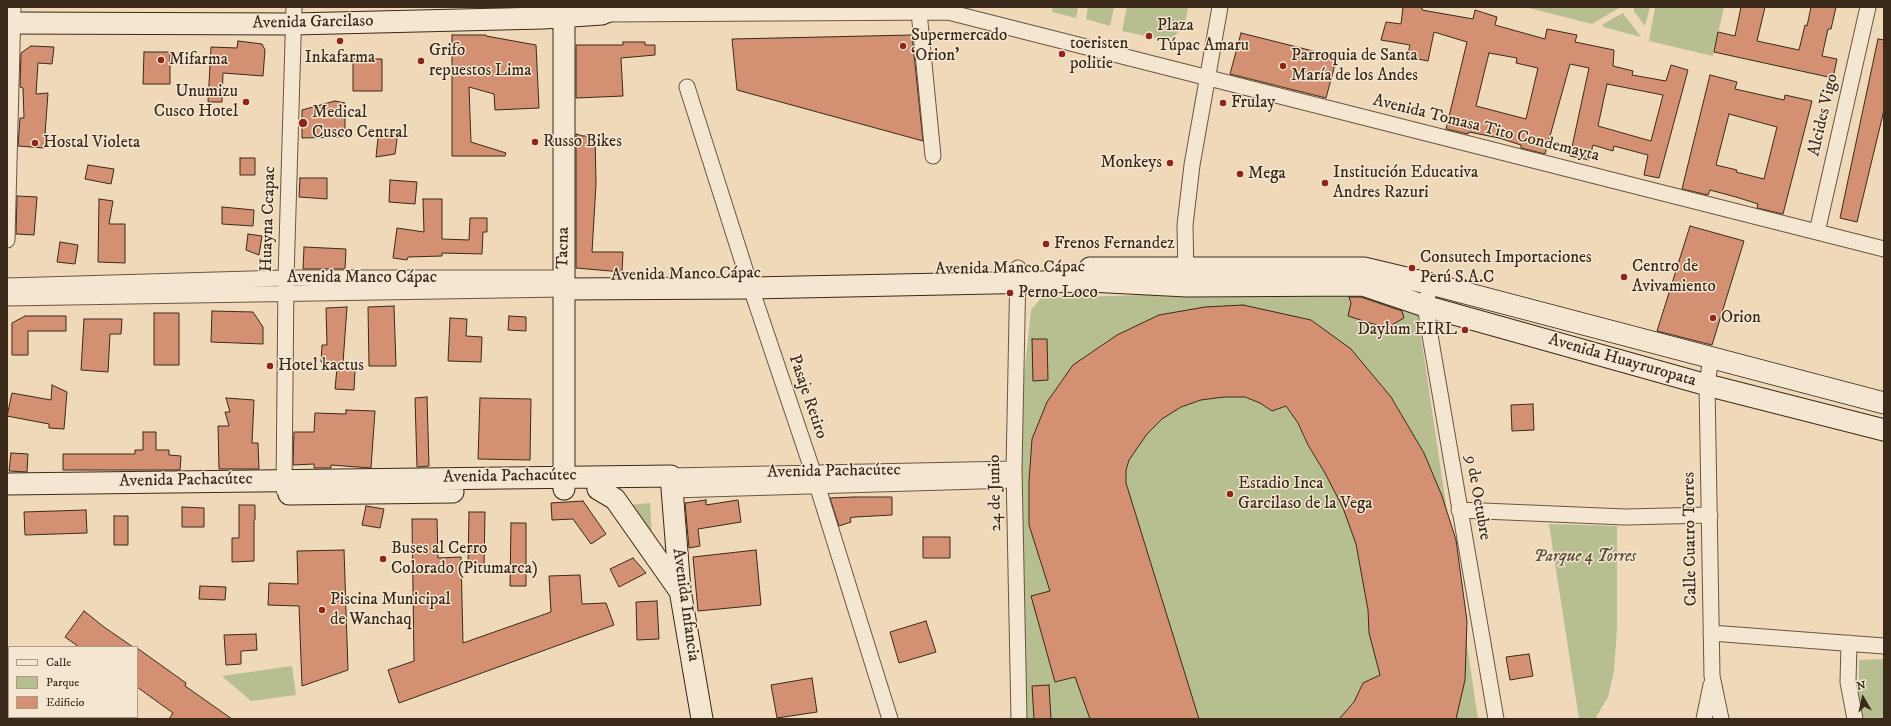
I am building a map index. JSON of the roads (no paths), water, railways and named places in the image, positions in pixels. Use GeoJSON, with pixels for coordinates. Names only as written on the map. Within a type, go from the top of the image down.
{"type":"FeatureCollection","features":[{"type":"Feature","properties":{"kind":"main road","name":"Avenida Garcilaso"},"geometry":{"type":"LineString","coordinates":[[11,18],[294,16],[610,10]]}},
{"type":"Feature","properties":{"kind":"main road","name":"Tacna"},"geometry":{"type":"LineString","coordinates":[[564,12],[564,483]]}},
{"type":"Feature","properties":{"kind":"main road","name":"Avenida Manco Cápac"},"geometry":{"type":"LineString","coordinates":[[563,283],[748,282],[1018,275],[1186,277],[1364,276]]}},
{"type":"Feature","properties":{"kind":"main road","name":"Avenida Huayruropata"},"geometry":{"type":"LineString","coordinates":[[1364,276],[1431,284],[1884,403]]}},
{"type":"Feature","properties":{"kind":"main road","name":"Avenida Huayruropata"},"geometry":{"type":"LineString","coordinates":[[1364,276],[1425,306],[1707,385],[1884,430]]}},
{"type":"Feature","properties":{"kind":"main road","name":"Avenida Pachacútec"},"geometry":{"type":"LineString","coordinates":[[564,483],[598,489],[671,483]]}},
{"type":"Feature","properties":{"kind":"main road","name":"Avenida Pachacútec"},"geometry":{"type":"LineString","coordinates":[[7,484],[284,487],[671,483]]}},
{"type":"Feature","properties":{"kind":"main road","name":"Avenida Infancia"},"geometry":{"type":"LineString","coordinates":[[671,483],[680,590],[702,719]]}},
{"type":"Feature","properties":{"kind":"main road","name":"Avenida Pachacútec"},"geometry":{"type":"LineString","coordinates":[[7,498],[284,487]]}},
{"type":"Feature","properties":{"kind":"main road"},"geometry":{"type":"LineString","coordinates":[[598,489],[615,499],[680,590]]}},
{"type":"Feature","properties":{"kind":"street"},"geometry":{"type":"LineString","coordinates":[[1186,277],[1185,225],[1192,165],[1220,7]]}},
{"type":"Feature","properties":{"kind":"street","name":"Alcides Vigo"},"geometry":{"type":"LineString","coordinates":[[1817,232],[1868,7]]}},
{"type":"Feature","properties":{"kind":"street","name":"Avenida Tomasa Tito Condemayta"},"geometry":{"type":"LineString","coordinates":[[610,10],[919,12],[949,10],[1207,78],[1884,249]]}},
{"type":"Feature","properties":{"kind":"street"},"geometry":{"type":"LineString","coordinates":[[919,12],[933,156]]}},
{"type":"Feature","properties":{"kind":"street","name":"Huayna Ccapac"},"geometry":{"type":"LineString","coordinates":[[284,487],[286,285],[294,16]]}},
{"type":"Feature","properties":{"kind":"street"},"geometry":{"type":"LineString","coordinates":[[7,240],[11,18]]}},
{"type":"Feature","properties":{"kind":"street","name":"Pasaje Retiro"},"geometry":{"type":"LineString","coordinates":[[687,87],[748,282],[815,479],[890,719]]}},
{"type":"Feature","properties":{"kind":"street","name":"24 de Junio"},"geometry":{"type":"LineString","coordinates":[[1018,275],[1014,475],[1019,719]]}},
{"type":"Feature","properties":{"kind":"street","name":"Avenida Manco Cápac"},"geometry":{"type":"LineString","coordinates":[[7,286],[563,283]]}},
{"type":"Feature","properties":{"kind":"street","name":"9 de Octubre"},"geometry":{"type":"LineString","coordinates":[[1431,284],[1425,306],[1496,719]]}},
{"type":"Feature","properties":{"kind":"street","name":"Avenida Manco Cápac"},"geometry":{"type":"LineString","coordinates":[[7,298],[286,285]]}},
{"type":"Feature","properties":{"kind":"street","name":"Calle Cuatro Torres"},"geometry":{"type":"LineString","coordinates":[[1711,357],[1707,385],[1712,676],[1721,719]]}},
{"type":"Feature","properties":{"kind":"street","name":"Avenida Pachacútec"},"geometry":{"type":"LineString","coordinates":[[671,483],[1014,475]]}},
{"type":"Feature","properties":{"kind":"street"},"geometry":{"type":"LineString","coordinates":[[1459,510],[1625,517],[1710,515]]}},
{"type":"Feature","properties":{"kind":"street"},"geometry":{"type":"LineString","coordinates":[[1711,634],[1884,646]]}},
{"type":"Feature","properties":{"kind":"street"},"geometry":{"type":"LineString","coordinates":[[1850,643],[1848,682],[1855,719]]}},
{"type":"Feature","properties":{"kind":"street"},"geometry":{"type":"LineString","coordinates":[[1704,719],[1712,676]]}},
{"type":"Feature","properties":{"kind":"place","name":"Plaza Túpac Amaru"},"geometry":{"type":"Point","coordinates":[1149,36]}},
{"type":"Feature","properties":{"kind":"place","name":"Inkafarma"},"geometry":{"type":"Point","coordinates":[340,41]}},
{"type":"Feature","properties":{"kind":"place","name":"Supermercado ‘Orion’"},"geometry":{"type":"Point","coordinates":[903,46]}},
{"type":"Feature","properties":{"kind":"place","name":"toeristen politie"},"geometry":{"type":"Point","coordinates":[1062,54]}},
{"type":"Feature","properties":{"kind":"place","name":"Mifarma"},"geometry":{"type":"Point","coordinates":[161,60]}},
{"type":"Feature","properties":{"kind":"place","name":"Grifo repuestos Lima"},"geometry":{"type":"Point","coordinates":[421,61]}},
{"type":"Feature","properties":{"kind":"place","name":"Parroquia de Santa María de los Andes"},"geometry":{"type":"Point","coordinates":[1283,66]}},
{"type":"Feature","properties":{"kind":"place","name":"Unumizu Cusco Hotel"},"geometry":{"type":"Point","coordinates":[246,102]}},
{"type":"Feature","properties":{"kind":"place","name":"Frulay"},"geometry":{"type":"Point","coordinates":[1223,103]}},
{"type":"Feature","properties":{"kind":"place","name":"Medical Cusco Central"},"geometry":{"type":"Point","coordinates":[303,123]}},
{"type":"Feature","properties":{"kind":"place","name":"Russo Bikes"},"geometry":{"type":"Point","coordinates":[535,142]}},
{"type":"Feature","properties":{"kind":"place","name":"Hostal Violeta"},"geometry":{"type":"Point","coordinates":[35,143]}},
{"type":"Feature","properties":{"kind":"place","name":"Monkeys"},"geometry":{"type":"Point","coordinates":[1170,163]}},
{"type":"Feature","properties":{"kind":"place","name":"Mega"},"geometry":{"type":"Point","coordinates":[1240,174]}},
{"type":"Feature","properties":{"kind":"place","name":"Institución Educativa Andres Razuri"},"geometry":{"type":"Point","coordinates":[1325,183]}},
{"type":"Feature","properties":{"kind":"place","name":"Frenos Fernandez"},"geometry":{"type":"Point","coordinates":[1046,244]}},
{"type":"Feature","properties":{"kind":"place","name":"Consutech Importaciones Perú S.A.C"},"geometry":{"type":"Point","coordinates":[1412,268]}},
{"type":"Feature","properties":{"kind":"place","name":"Centro de Avivamiento"},"geometry":{"type":"Point","coordinates":[1624,277]}},
{"type":"Feature","properties":{"kind":"place","name":"Perno Loco"},"geometry":{"type":"Point","coordinates":[1010,293]}},
{"type":"Feature","properties":{"kind":"place","name":"Orion"},"geometry":{"type":"Point","coordinates":[1713,318]}},
{"type":"Feature","properties":{"kind":"place","name":"Daylum EIRL"},"geometry":{"type":"Point","coordinates":[1465,330]}},
{"type":"Feature","properties":{"kind":"place","name":"Hotel kactus"},"geometry":{"type":"Point","coordinates":[270,366]}},
{"type":"Feature","properties":{"kind":"place","name":"Estadio Inca Garcilaso de la Vega"},"geometry":{"type":"Point","coordinates":[1230,494]}},
{"type":"Feature","properties":{"kind":"place","name":"Buses al Cerro Colorado (Pitumarca)"},"geometry":{"type":"Point","coordinates":[383,559]}},
{"type":"Feature","properties":{"kind":"place","name":"Piscina Municipal de Wanchaq"},"geometry":{"type":"Point","coordinates":[322,610]}},
{"type":"Feature","properties":{"kind":"park label","name":"Parque 4 Torres"},"geometry":{"type":"Point","coordinates":[1585,557]}}]}
